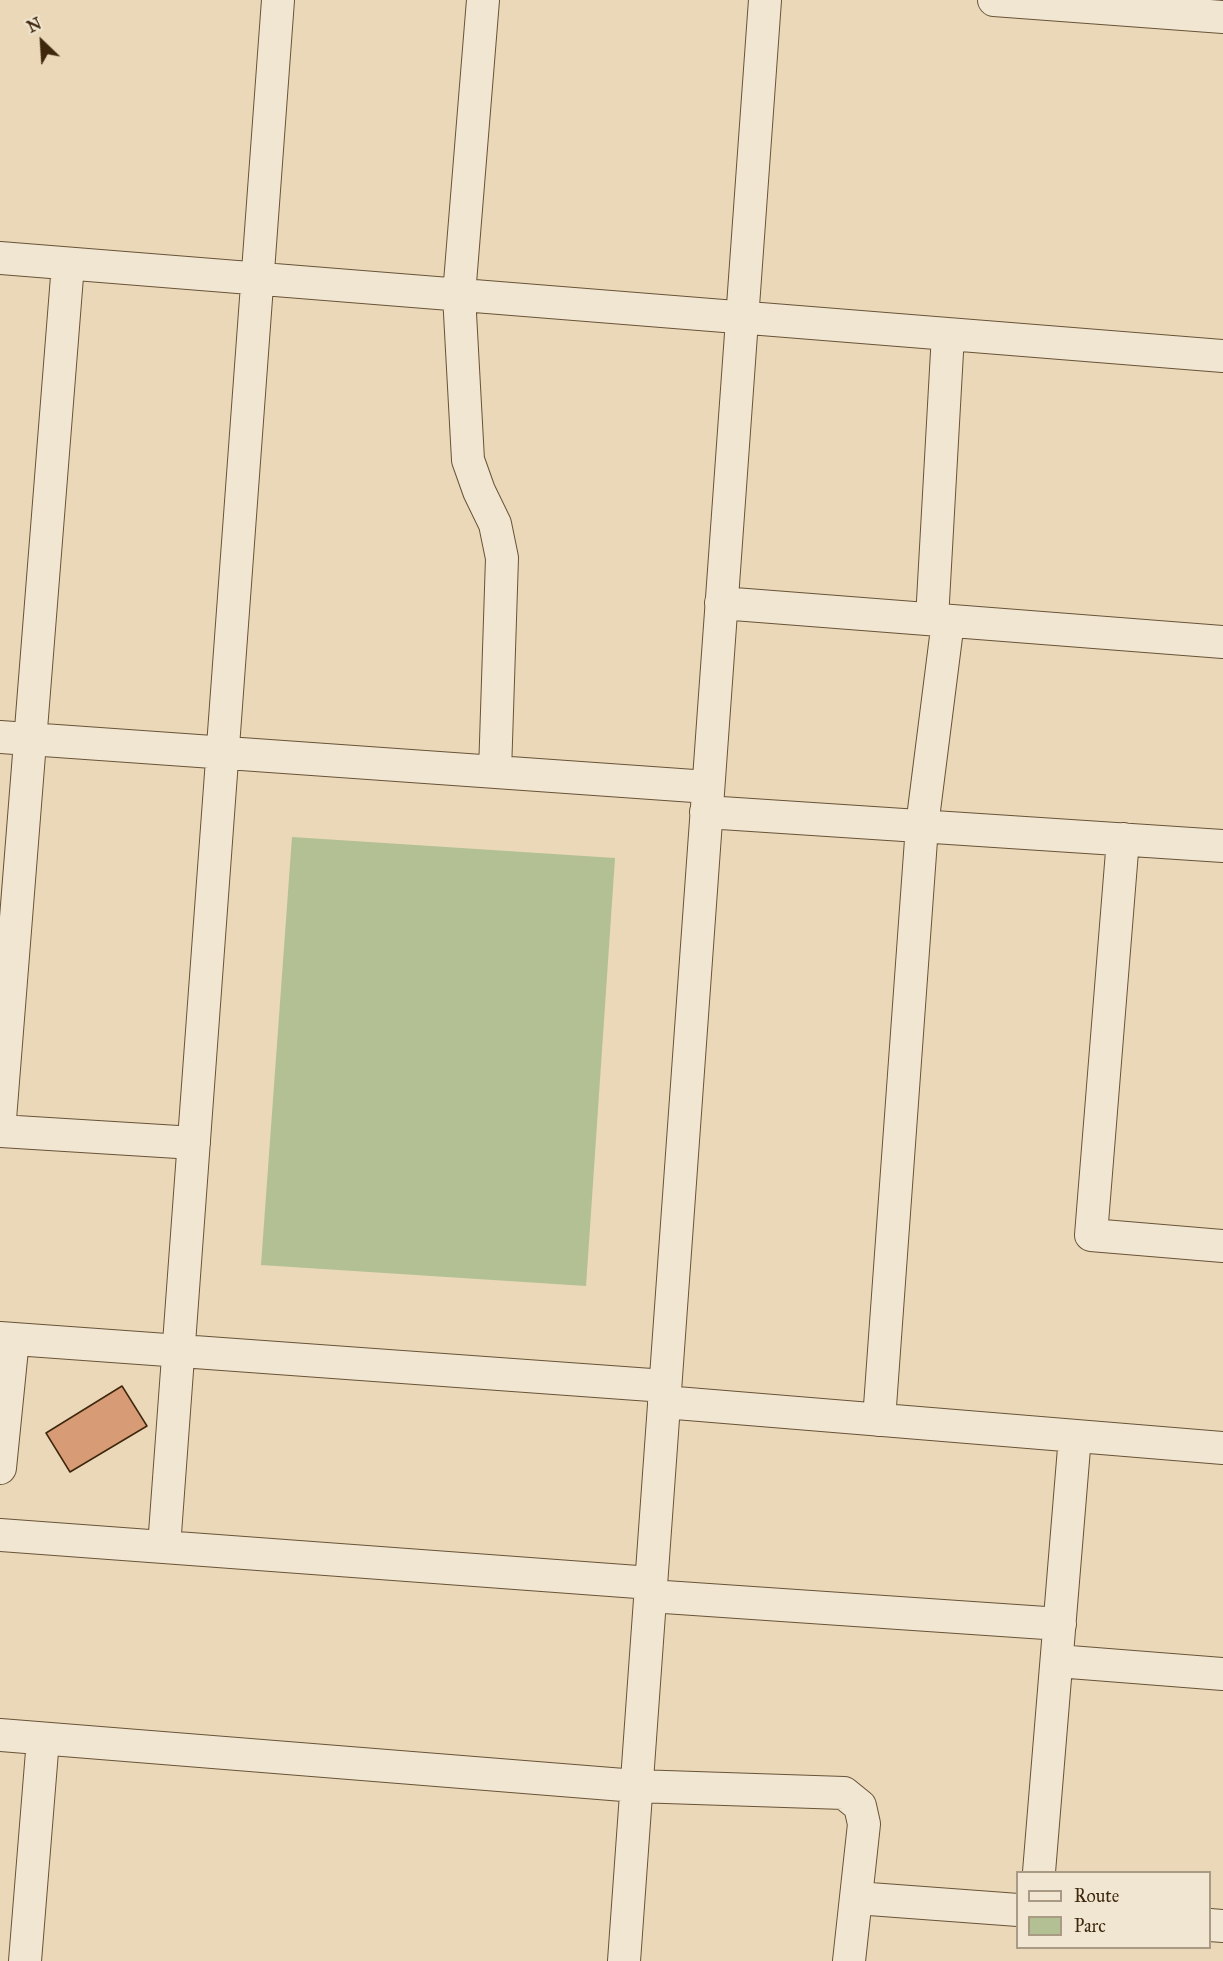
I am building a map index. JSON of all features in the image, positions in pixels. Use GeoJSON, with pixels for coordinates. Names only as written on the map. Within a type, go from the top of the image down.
{"type":"FeatureCollection","features":[{"type":"Feature","properties":{"kind":"street"},"geometry":{"type":"LineString","coordinates":[[164,1547],[278,0]]}},
{"type":"Feature","properties":{"kind":"street"},"geometry":{"type":"LineString","coordinates":[[483,0],[459,295],[468,460],[495,524],[502,558],[495,772]]}},
{"type":"Feature","properties":{"kind":"street"},"geometry":{"type":"LineString","coordinates":[[624,1961],[765,0]]}},
{"type":"Feature","properties":{"kind":"street"},"geometry":{"type":"LineString","coordinates":[[994,0],[1168,6],[1223,17]]}},
{"type":"Feature","properties":{"kind":"street"},"geometry":{"type":"LineString","coordinates":[[0,258],[1223,356]]}},
{"type":"Feature","properties":{"kind":"street"},"geometry":{"type":"LineString","coordinates":[[0,1119],[15,738],[68,264]]}},
{"type":"Feature","properties":{"kind":"street"},"geometry":{"type":"LineString","coordinates":[[879,1419],[922,826],[940,620],[948,334]]}},
{"type":"Feature","properties":{"kind":"street"},"geometry":{"type":"LineString","coordinates":[[721,603],[1223,642]]}},
{"type":"Feature","properties":{"kind":"street"},"geometry":{"type":"LineString","coordinates":[[15,738],[495,772],[922,826],[1223,846]]}},
{"type":"Feature","properties":{"kind":"street"},"geometry":{"type":"LineString","coordinates":[[1123,839],[1091,1235],[1223,1246]]}},
{"type":"Feature","properties":{"kind":"street"},"geometry":{"type":"LineString","coordinates":[[0,1131],[194,1143]]}},
{"type":"Feature","properties":{"kind":"street"},"geometry":{"type":"LineString","coordinates":[[0,1468],[6,1339],[179,1351],[664,1394],[879,1419],[1223,1448]]}},
{"type":"Feature","properties":{"kind":"street"},"geometry":{"type":"LineString","coordinates":[[1039,1871],[1075,1436]]}},
{"type":"Feature","properties":{"kind":"street"},"geometry":{"type":"LineString","coordinates":[[0,1535],[1060,1624]]}},
{"type":"Feature","properties":{"kind":"street"},"geometry":{"type":"LineString","coordinates":[[1057,1661],[1223,1674]]}},
{"type":"Feature","properties":{"kind":"street"},"geometry":{"type":"LineString","coordinates":[[0,1736],[636,1786],[844,1793],[860,1806],[864,1824],[849,1961]]}},
{"type":"Feature","properties":{"kind":"street"},"geometry":{"type":"LineString","coordinates":[[25,1961],[43,1739]]}},
{"type":"Feature","properties":{"kind":"street"},"geometry":{"type":"LineString","coordinates":[[856,1898],[1016,1910]]}},
{"type":"Feature","properties":{"kind":"green space"},"geometry":{"type":"Polygon","coordinates":[[[292,837],[615,858],[586,1286],[261,1265],[292,837]]]}},
{"type":"Feature","properties":{"kind":"building"},"geometry":{"type":"Polygon","coordinates":[[[122,1386],[147,1426],[70,1472],[46,1433],[122,1386]]]}}]}
